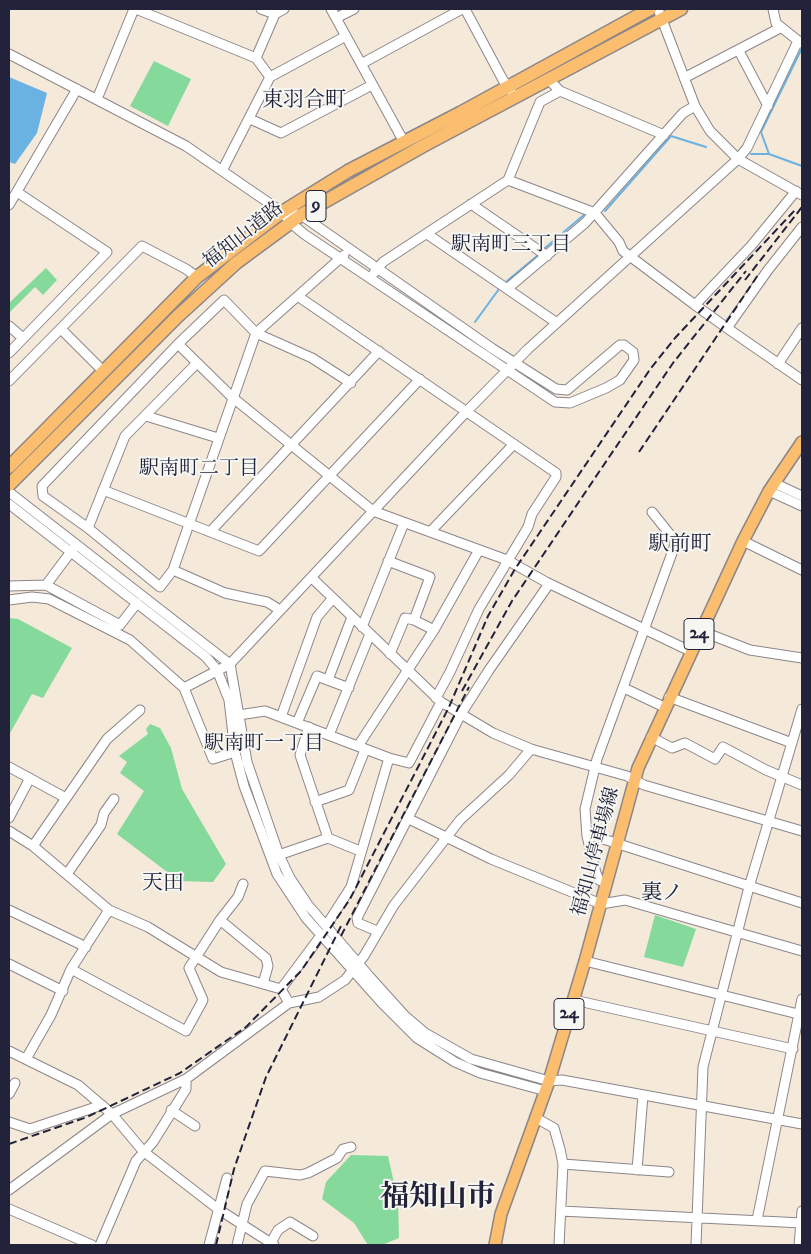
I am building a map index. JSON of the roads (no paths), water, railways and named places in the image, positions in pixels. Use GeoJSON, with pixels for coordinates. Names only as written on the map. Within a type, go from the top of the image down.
{"type":"FeatureCollection","features":[{"type":"Feature","properties":{"kind":"highway","name":"福知山道路"},"geometry":{"type":"LineString","coordinates":[[9,485],[178,316],[236,263],[296,219],[650,9]]}},
{"type":"Feature","properties":{"kind":"highway","name":"福知山道路"},"geometry":{"type":"LineString","coordinates":[[9,466],[197,278],[282,212],[348,171],[404,142],[511,91],[548,79],[660,14],[681,9]]}},
{"type":"Feature","properties":{"kind":"main road","name":"福知山停車場線"},"geometry":{"type":"LineString","coordinates":[[495,1245],[503,1208],[547,1086],[586,961],[635,780],[651,737],[743,541],[772,487],[802,442]]}},
{"type":"Feature","properties":{"kind":"street"},"geometry":{"type":"LineString","coordinates":[[97,99],[135,9],[256,58],[270,77]]}},
{"type":"Feature","properties":{"kind":"street"},"geometry":{"type":"LineString","coordinates":[[261,9],[275,14]]}},
{"type":"Feature","properties":{"kind":"street"},"geometry":{"type":"LineString","coordinates":[[256,58],[275,14],[284,9]]}},
{"type":"Feature","properties":{"kind":"street"},"geometry":{"type":"LineString","coordinates":[[331,9],[404,142]]}},
{"type":"Feature","properties":{"kind":"street"},"geometry":{"type":"LineString","coordinates":[[336,18],[354,9]]}},
{"type":"Feature","properties":{"kind":"street"},"geometry":{"type":"LineString","coordinates":[[361,64],[464,9],[511,91]]}},
{"type":"Feature","properties":{"kind":"street"},"geometry":{"type":"LineString","coordinates":[[184,688],[230,664],[514,362],[738,159],[747,148],[800,42],[780,28],[776,23],[773,9]]}},
{"type":"Feature","properties":{"kind":"street"},"geometry":{"type":"LineString","coordinates":[[660,14],[684,78],[696,106],[710,131],[738,159],[799,193],[695,305]]}},
{"type":"Feature","properties":{"kind":"street"},"geometry":{"type":"LineString","coordinates":[[684,78],[780,28]]}},
{"type":"Feature","properties":{"kind":"street"},"geometry":{"type":"LineString","coordinates":[[223,170],[270,77],[346,36]]}},
{"type":"Feature","properties":{"kind":"street"},"geometry":{"type":"LineString","coordinates":[[739,51],[768,106]]}},
{"type":"Feature","properties":{"kind":"street"},"geometry":{"type":"LineString","coordinates":[[9,54],[186,146],[282,212],[296,219],[350,250],[514,362],[562,391],[573,385],[620,345],[628,348],[634,355],[632,366],[620,380],[579,400],[566,404],[555,402],[341,258],[296,219]]}},
{"type":"Feature","properties":{"kind":"street"},"geometry":{"type":"LineString","coordinates":[[548,79],[560,91],[664,134]]}},
{"type":"Feature","properties":{"kind":"street"},"geometry":{"type":"LineString","coordinates":[[250,119],[281,133],[372,85]]}},
{"type":"Feature","properties":{"kind":"street"},"geometry":{"type":"LineString","coordinates":[[9,205],[77,89]]}},
{"type":"Feature","properties":{"kind":"street"},"geometry":{"type":"LineString","coordinates":[[371,278],[377,269],[508,180],[540,102],[560,91]]}},
{"type":"Feature","properties":{"kind":"street"},"geometry":{"type":"LineString","coordinates":[[508,288],[595,213],[683,112],[696,106]]}},
{"type":"Feature","properties":{"kind":"street"},"geometry":{"type":"LineString","coordinates":[[508,180],[595,213],[619,242],[622,251],[802,380]]}},
{"type":"Feature","properties":{"kind":"street"},"geometry":{"type":"LineString","coordinates":[[9,353],[107,252],[17,192]]}},
{"type":"Feature","properties":{"kind":"street"},"geometry":{"type":"LineString","coordinates":[[471,204],[547,256]]}},
{"type":"Feature","properties":{"kind":"street"},"geometry":{"type":"LineString","coordinates":[[727,328],[768,270],[802,227]]}},
{"type":"Feature","properties":{"kind":"street"},"geometry":{"type":"LineString","coordinates":[[427,234],[508,288],[556,323]]}},
{"type":"Feature","properties":{"kind":"street"},"geometry":{"type":"LineString","coordinates":[[9,381],[142,246],[186,269],[197,278]]}},
{"type":"Feature","properties":{"kind":"street"},"geometry":{"type":"LineString","coordinates":[[350,250],[256,333],[173,570],[160,587],[88,528],[43,496],[42,486],[178,344],[224,300],[256,333],[312,358],[351,383]]}},
{"type":"Feature","properties":{"kind":"street"},"geometry":{"type":"LineString","coordinates":[[240,715],[265,711],[389,758],[410,764],[479,609],[556,477],[556,473],[299,296]]}},
{"type":"Feature","properties":{"kind":"street"},"geometry":{"type":"LineString","coordinates":[[9,326],[23,338]]}},
{"type":"Feature","properties":{"kind":"street"},"geometry":{"type":"LineString","coordinates":[[778,364],[802,328]]}},
{"type":"Feature","properties":{"kind":"street"},"geometry":{"type":"LineString","coordinates":[[61,329],[103,371]]}},
{"type":"Feature","properties":{"kind":"street"},"geometry":{"type":"LineString","coordinates":[[178,344],[232,397],[374,511],[507,560],[549,584],[690,651]]}},
{"type":"Feature","properties":{"kind":"street"},"geometry":{"type":"LineString","coordinates":[[210,532],[379,351]]}},
{"type":"Feature","properties":{"kind":"street"},"geometry":{"type":"LineString","coordinates":[[88,528],[125,436],[197,363]]}},
{"type":"Feature","properties":{"kind":"street"},"geometry":{"type":"LineString","coordinates":[[103,490],[260,551],[420,379]]}},
{"type":"Feature","properties":{"kind":"street"},"geometry":{"type":"LineString","coordinates":[[146,416],[218,438]]}},
{"type":"Feature","properties":{"kind":"street"},"geometry":{"type":"LineString","coordinates":[[430,532],[514,444]]}},
{"type":"Feature","properties":{"kind":"street"},"geometry":{"type":"LineString","coordinates":[[772,487],[802,496]]}},
{"type":"Feature","properties":{"kind":"street"},"geometry":{"type":"LineString","coordinates":[[772,487],[802,506]]}},
{"type":"Feature","properties":{"kind":"street"},"geometry":{"type":"LineString","coordinates":[[9,492],[136,604],[206,657],[217,670],[229,700],[235,752],[275,856],[324,930],[356,968],[425,1033],[447,1046],[490,1066],[547,1086],[562,1080],[802,1124]]}},
{"type":"Feature","properties":{"kind":"street"},"geometry":{"type":"LineString","coordinates":[[9,504],[74,548],[230,664],[240,715],[246,762],[275,856]]}},
{"type":"Feature","properties":{"kind":"street"},"geometry":{"type":"LineString","coordinates":[[607,883],[599,880],[596,874],[587,836],[586,809],[596,767],[678,542],[652,512]]}},
{"type":"Feature","properties":{"kind":"street"},"geometry":{"type":"LineString","coordinates":[[362,627],[404,523]]}},
{"type":"Feature","properties":{"kind":"street"},"geometry":{"type":"LineString","coordinates":[[743,541],[802,570]]}},
{"type":"Feature","properties":{"kind":"street"},"geometry":{"type":"LineString","coordinates":[[46,584],[74,548]]}},
{"type":"Feature","properties":{"kind":"street"},"geometry":{"type":"LineString","coordinates":[[315,802],[349,790],[362,748],[434,630],[479,550]]}},
{"type":"Feature","properties":{"kind":"street"},"geometry":{"type":"LineString","coordinates":[[388,561],[430,577],[414,620]]}},
{"type":"Feature","properties":{"kind":"street"},"geometry":{"type":"LineString","coordinates":[[173,570],[225,593],[267,602],[280,610]]}},
{"type":"Feature","properties":{"kind":"street"},"geometry":{"type":"LineString","coordinates":[[312,578],[438,700],[493,733],[531,749],[596,767],[635,780],[644,785],[802,831]]}},
{"type":"Feature","properties":{"kind":"street"},"geometry":{"type":"LineString","coordinates":[[9,586],[46,584],[120,625],[136,604]]}},
{"type":"Feature","properties":{"kind":"street"},"geometry":{"type":"LineString","coordinates":[[378,931],[358,923],[357,918],[461,714],[549,584]]}},
{"type":"Feature","properties":{"kind":"street"},"geometry":{"type":"LineString","coordinates":[[9,600],[32,597],[49,599],[130,640],[184,688],[213,759],[235,752]]}},
{"type":"Feature","properties":{"kind":"street"},"geometry":{"type":"LineString","coordinates":[[282,717],[317,617],[333,598]]}},
{"type":"Feature","properties":{"kind":"street"},"geometry":{"type":"LineString","coordinates":[[328,680],[352,617]]}},
{"type":"Feature","properties":{"kind":"street"},"geometry":{"type":"LineString","coordinates":[[390,654],[405,618],[414,620],[434,630]]}},
{"type":"Feature","properties":{"kind":"street"},"geometry":{"type":"LineString","coordinates":[[701,631],[750,650],[802,658]]}},
{"type":"Feature","properties":{"kind":"street"},"geometry":{"type":"LineString","coordinates":[[329,735],[370,634]]}},
{"type":"Feature","properties":{"kind":"street"},"geometry":{"type":"LineString","coordinates":[[297,723],[317,676],[349,688]]}},
{"type":"Feature","properties":{"kind":"street"},"geometry":{"type":"LineString","coordinates":[[624,688],[792,742]]}},
{"type":"Feature","properties":{"kind":"street"},"geometry":{"type":"LineString","coordinates":[[696,1245],[703,1068],[748,886],[802,709]]}},
{"type":"Feature","properties":{"kind":"street"},"geometry":{"type":"LineString","coordinates":[[33,846],[107,738],[140,710]]}},
{"type":"Feature","properties":{"kind":"street"},"geometry":{"type":"LineString","coordinates":[[309,727],[300,755],[328,838]]}},
{"type":"Feature","properties":{"kind":"street"},"geometry":{"type":"LineString","coordinates":[[651,737],[672,748],[685,744],[715,759],[723,747],[802,786]]}},
{"type":"Feature","properties":{"kind":"street"},"geometry":{"type":"LineString","coordinates":[[9,1190],[112,1114],[186,1079],[289,1002],[319,997],[345,980],[356,968],[399,898],[460,820],[509,775],[531,749]]}},
{"type":"Feature","properties":{"kind":"street"},"geometry":{"type":"LineString","coordinates":[[280,989],[324,930],[351,887],[360,851],[389,758]]}},
{"type":"Feature","properties":{"kind":"street"},"geometry":{"type":"LineString","coordinates":[[9,767],[66,798]]}},
{"type":"Feature","properties":{"kind":"street"},"geometry":{"type":"LineString","coordinates":[[9,818],[30,778]]}},
{"type":"Feature","properties":{"kind":"street"},"geometry":{"type":"LineString","coordinates":[[67,874],[101,825],[104,813],[114,799]]}},
{"type":"Feature","properties":{"kind":"street"},"geometry":{"type":"LineString","coordinates":[[407,818],[491,859],[601,904],[626,900],[802,950]]}},
{"type":"Feature","properties":{"kind":"street"},"geometry":{"type":"LineString","coordinates":[[9,831],[33,846],[78,885],[102,902],[109,910],[148,927],[221,972],[280,989],[289,1002]]}},
{"type":"Feature","properties":{"kind":"street"},"geometry":{"type":"LineString","coordinates":[[587,836],[597,837],[802,903]]}},
{"type":"Feature","properties":{"kind":"street"},"geometry":{"type":"LineString","coordinates":[[275,856],[328,838],[360,851]]}},
{"type":"Feature","properties":{"kind":"street"},"geometry":{"type":"LineString","coordinates":[[72,969],[186,1031],[204,1000],[189,968],[220,920],[238,897],[243,884]]}},
{"type":"Feature","properties":{"kind":"street"},"geometry":{"type":"LineString","coordinates":[[9,910],[86,947]]}},
{"type":"Feature","properties":{"kind":"street"},"geometry":{"type":"LineString","coordinates":[[26,1059],[63,992],[72,969],[109,910]]}},
{"type":"Feature","properties":{"kind":"street"},"geometry":{"type":"LineString","coordinates":[[220,920],[266,958],[268,966],[263,984]]}},
{"type":"Feature","properties":{"kind":"street"},"geometry":{"type":"LineString","coordinates":[[586,961],[801,1015]]}},
{"type":"Feature","properties":{"kind":"street"},"geometry":{"type":"LineString","coordinates":[[9,964],[63,992]]}},
{"type":"Feature","properties":{"kind":"street"},"geometry":{"type":"LineString","coordinates":[[756,1220],[776,1119],[801,1015],[802,999]]}},
{"type":"Feature","properties":{"kind":"street"},"geometry":{"type":"LineString","coordinates":[[574,1000],[793,1049]]}},
{"type":"Feature","properties":{"kind":"street"},"geometry":{"type":"LineString","coordinates":[[9,1051],[78,1085],[112,1114],[143,1151],[218,1209],[273,1244],[278,1230],[290,1222],[314,1236]]}},
{"type":"Feature","properties":{"kind":"street"},"geometry":{"type":"LineString","coordinates":[[100,1245],[136,1161],[153,1142],[171,1110],[186,1089],[186,1079]]}},
{"type":"Feature","properties":{"kind":"street"},"geometry":{"type":"LineString","coordinates":[[9,1094],[15,1083]]}},
{"type":"Feature","properties":{"kind":"street"},"geometry":{"type":"LineString","coordinates":[[637,1170],[642,1095]]}},
{"type":"Feature","properties":{"kind":"street"},"geometry":{"type":"LineString","coordinates":[[9,1122],[30,1129],[102,1104]]}},
{"type":"Feature","properties":{"kind":"street"},"geometry":{"type":"LineString","coordinates":[[171,1110],[195,1126]]}},
{"type":"Feature","properties":{"kind":"street"},"geometry":{"type":"LineString","coordinates":[[536,1118],[554,1128],[563,1164],[559,1245]]}},
{"type":"Feature","properties":{"kind":"street"},"geometry":{"type":"LineString","coordinates":[[237,1245],[247,1204],[265,1171],[300,1175],[308,1173],[337,1158],[343,1149],[351,1146]]}},
{"type":"Feature","properties":{"kind":"street"},"geometry":{"type":"LineString","coordinates":[[563,1164],[669,1172]]}},
{"type":"Feature","properties":{"kind":"street"},"geometry":{"type":"LineString","coordinates":[[209,1245],[227,1178]]}},
{"type":"Feature","properties":{"kind":"street"},"geometry":{"type":"LineString","coordinates":[[9,1209],[92,1245]]}},
{"type":"Feature","properties":{"kind":"street"},"geometry":{"type":"LineString","coordinates":[[561,1211],[801,1223]]}},
{"type":"Feature","properties":{"kind":"street"},"geometry":{"type":"LineString","coordinates":[[799,1245],[802,1211]]}},
{"type":"Feature","properties":{"kind":"water"},"geometry":{"type":"Polygon","coordinates":[[[9,77],[47,93],[37,133],[15,164],[9,162],[9,77]]]}},
{"type":"Feature","properties":{"kind":"waterway"},"geometry":{"type":"LineString","coordinates":[[801,50],[761,132],[769,154],[802,166]]}},
{"type":"Feature","properties":{"kind":"waterway"},"geometry":{"type":"LineString","coordinates":[[605,211],[671,136],[706,147]]}},
{"type":"Feature","properties":{"kind":"waterway"},"geometry":{"type":"LineString","coordinates":[[751,154],[769,154]]}},
{"type":"Feature","properties":{"kind":"waterway"},"geometry":{"type":"LineString","coordinates":[[545,248],[585,214]]}},
{"type":"Feature","properties":{"kind":"waterway"},"geometry":{"type":"LineString","coordinates":[[507,281],[537,256]]}},
{"type":"Feature","properties":{"kind":"waterway"},"geometry":{"type":"LineString","coordinates":[[475,322],[499,289]]}},
{"type":"Feature","properties":{"kind":"railway"},"geometry":{"type":"LineString","coordinates":[[745,280],[802,207]]}},
{"type":"Feature","properties":{"kind":"railway"},"geometry":{"type":"LineString","coordinates":[[9,1144],[87,1117],[180,1073],[246,1027],[301,971],[350,899],[449,707],[488,616],[515,569],[651,368],[675,338],[795,210]]}},
{"type":"Feature","properties":{"kind":"railway"},"geometry":{"type":"LineString","coordinates":[[462,691],[512,601],[601,469],[673,363],[746,271]]}},
{"type":"Feature","properties":{"kind":"railway"},"geometry":{"type":"LineString","coordinates":[[639,452],[758,275]]}},
{"type":"Feature","properties":{"kind":"railway"},"geometry":{"type":"LineString","coordinates":[[341,936],[469,687]]}},
{"type":"Feature","properties":{"kind":"railway"},"geometry":{"type":"LineString","coordinates":[[216,1245],[234,1169],[266,1077],[341,926]]}},
{"type":"Feature","properties":{"kind":"district","name":"東羽合町"},"geometry":{"type":"Point","coordinates":[304,102]}},
{"type":"Feature","properties":{"kind":"district","name":"駅南町三丁目"},"geometry":{"type":"Point","coordinates":[511,246]}},
{"type":"Feature","properties":{"kind":"district","name":"駅南町二丁目"},"geometry":{"type":"Point","coordinates":[199,470]}},
{"type":"Feature","properties":{"kind":"district","name":"駅前町"},"geometry":{"type":"Point","coordinates":[680,546]}},
{"type":"Feature","properties":{"kind":"district","name":"駅南町一丁目"},"geometry":{"type":"Point","coordinates":[264,745]}},
{"type":"Feature","properties":{"kind":"district","name":"天田"},"geometry":{"type":"Point","coordinates":[163,885]}},
{"type":"Feature","properties":{"kind":"district","name":"裏ノ"},"geometry":{"type":"Point","coordinates":[662,895]}},
{"type":"Feature","properties":{"kind":"district","name":"福知山市"},"geometry":{"type":"Point","coordinates":[438,1199]}}]}
